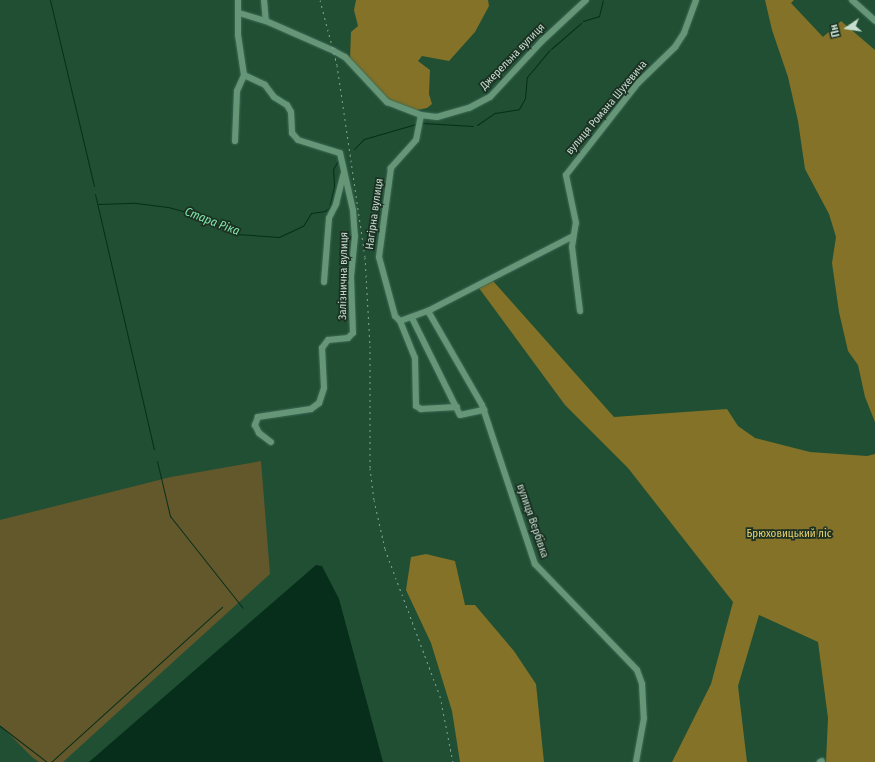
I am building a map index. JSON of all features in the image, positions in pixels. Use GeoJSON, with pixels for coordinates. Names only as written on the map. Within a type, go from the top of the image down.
{"type":"FeatureCollection","features":[{"type":"Feature","properties":{"kind":"street"},"geometry":{"type":"LineString","coordinates":[[235,141],[237,91],[244,74],[238,35],[238,0]]}},
{"type":"Feature","properties":{"kind":"street"},"geometry":{"type":"LineString","coordinates":[[264,0],[266,21]]}},
{"type":"Feature","properties":{"kind":"street","name":"Джерельна вулиця"},"geometry":{"type":"LineString","coordinates":[[239,13],[266,21],[345,57],[387,102],[420,117],[455,113],[490,97],[542,41],[586,0]]}},
{"type":"Feature","properties":{"kind":"street","name":"вулиця Романа Шухевича"},"geometry":{"type":"LineString","coordinates":[[580,312],[572,247],[576,223],[566,175],[638,83],[676,47],[684,33],[696,0]]}},
{"type":"Feature","properties":{"kind":"street"},"geometry":{"type":"LineString","coordinates":[[852,0],[875,21]]}},
{"type":"Feature","properties":{"kind":"street","name":"Залізнична вулиця"},"geometry":{"type":"LineString","coordinates":[[244,74],[265,85],[274,97],[287,105],[291,112],[292,133],[298,140],[341,156],[343,175],[353,210],[355,236],[352,277],[353,333],[348,338],[328,340],[322,348],[324,388],[319,403],[311,409],[258,417],[255,425],[259,433],[271,442]]}},
{"type":"Feature","properties":{"kind":"street","name":"Нагірна вулиця"},"geometry":{"type":"LineString","coordinates":[[420,117],[416,140],[391,168],[379,247],[380,267],[388,297],[395,316],[400,321],[416,365],[417,408],[457,407]]}},
{"type":"Feature","properties":{"kind":"street","name":"Залізнична вулиця"},"geometry":{"type":"LineString","coordinates":[[324,282],[329,218],[336,204],[343,175]]}},
{"type":"Feature","properties":{"kind":"street"},"geometry":{"type":"LineString","coordinates":[[400,321],[412,318],[428,311],[573,236]]}},
{"type":"Feature","properties":{"kind":"street","name":"вулиця Вербівка"},"geometry":{"type":"LineString","coordinates":[[428,311],[484,410],[535,564],[637,670],[642,684],[644,718],[636,762]]}},
{"type":"Feature","properties":{"kind":"street"},"geometry":{"type":"LineString","coordinates":[[412,318],[463,417],[484,410]]}},
{"type":"Feature","properties":{"kind":"shaded area"},"geometry":{"type":"Polygon","coordinates":[[[261,461],[270,574],[63,762],[39,762],[32,757],[0,725],[0,520],[171,477],[261,461]]]}},
{"type":"Feature","properties":{"kind":"shaded area"},"geometry":{"type":"Polygon","coordinates":[[[316,565],[322,566],[339,599],[383,762],[89,762],[316,565]]]}},
{"type":"Feature","properties":{"kind":"green space"},"geometry":{"type":"Polygon","coordinates":[[[356,0],[488,0],[489,6],[475,32],[449,61],[422,56],[418,61],[430,70],[429,94],[432,104],[427,108],[412,111],[387,103],[350,59],[351,32],[358,26],[354,10],[356,0]]]}},
{"type":"Feature","properties":{"kind":"green space"},"geometry":{"type":"Polygon","coordinates":[[[765,0],[794,0],[791,3],[823,37],[841,21],[875,50],[875,422],[865,397],[858,365],[848,351],[839,312],[832,263],[836,237],[829,214],[805,169],[798,121],[788,77],[772,30],[765,0]]]}},
{"type":"Feature","properties":{"kind":"green space","name":"Брюховицький ліс"},"geometry":{"type":"Polygon","coordinates":[[[493,281],[614,417],[727,409],[738,426],[755,438],[810,452],[867,456],[875,454],[875,762],[826,762],[828,718],[818,642],[759,615],[738,686],[747,762],[672,762],[711,684],[733,602],[628,468],[565,405],[479,288],[493,281]]]}},
{"type":"Feature","properties":{"kind":"green space"},"geometry":{"type":"Polygon","coordinates":[[[426,554],[455,561],[465,605],[475,605],[514,651],[536,684],[544,762],[460,762],[452,711],[431,643],[406,590],[411,557],[426,554]]]}},
{"type":"Feature","properties":{"kind":"waterway"},"geometry":{"type":"LineString","coordinates":[[50,0],[94,186]]}},
{"type":"Feature","properties":{"kind":"waterway","name":"Стара Ріка"},"geometry":{"type":"LineString","coordinates":[[583,21],[599,16],[603,0]]}},
{"type":"Feature","properties":{"kind":"waterway","name":"Стара Ріка"},"geometry":{"type":"LineString","coordinates":[[551,49],[581,23]]}},
{"type":"Feature","properties":{"kind":"waterway","name":"Стара Ріка"},"geometry":{"type":"LineString","coordinates":[[477,125],[495,113],[519,109],[525,98],[527,77],[550,50]]}},
{"type":"Feature","properties":{"kind":"waterway","name":"Стара Ріка"},"geometry":{"type":"LineString","coordinates":[[422,123],[473,126]]}},
{"type":"Feature","properties":{"kind":"waterway","name":"Стара Ріка"},"geometry":{"type":"LineString","coordinates":[[354,149],[364,139],[416,124]]}},
{"type":"Feature","properties":{"kind":"waterway","name":"Стара Ріка"},"geometry":{"type":"LineString","coordinates":[[98,204],[136,203],[168,207],[194,214],[236,234],[279,237],[303,226],[311,213],[325,211],[329,208],[334,186],[333,169],[339,159]]}},
{"type":"Feature","properties":{"kind":"waterway"},"geometry":{"type":"LineString","coordinates":[[95,194],[154,449]]}},
{"type":"Feature","properties":{"kind":"waterway"},"geometry":{"type":"LineString","coordinates":[[157,461],[170,516],[243,608]]}},
{"type":"Feature","properties":{"kind":"waterway"},"geometry":{"type":"LineString","coordinates":[[51,762],[222,607]]}},
{"type":"Feature","properties":{"kind":"waterway"},"geometry":{"type":"LineString","coordinates":[[0,726],[47,762]]}},
{"type":"Feature","properties":{"kind":"railway"},"geometry":{"type":"LineString","coordinates":[[320,0],[337,65],[365,257],[370,346],[370,468],[374,500],[385,549],[440,696],[453,762]]}}]}
